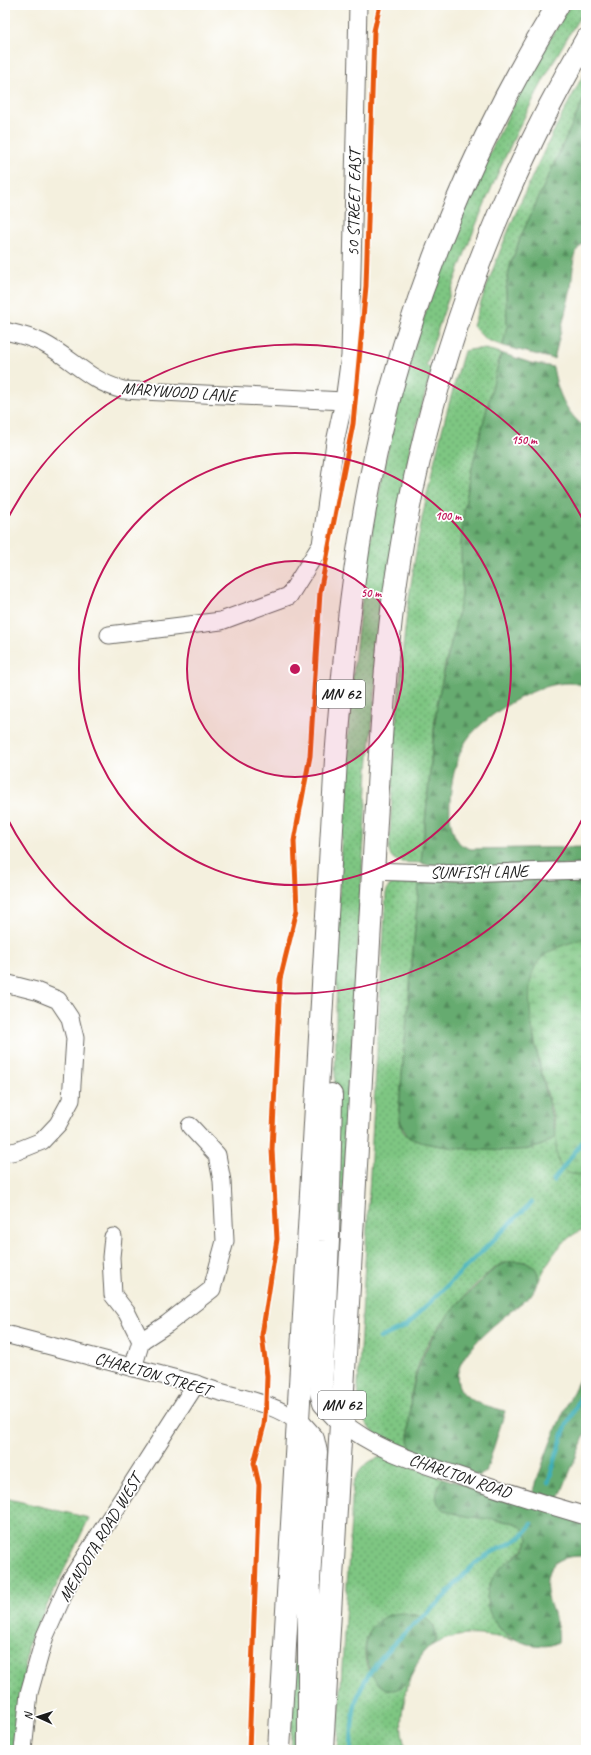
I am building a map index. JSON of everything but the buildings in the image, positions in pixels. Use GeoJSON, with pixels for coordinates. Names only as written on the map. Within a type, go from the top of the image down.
{"type":"FeatureCollection","features":[{"type":"Feature","properties":{"kind":"highway","name":"MN 62"},"geometry":{"type":"LineString","coordinates":[[279,1750],[339,714],[346,638],[360,535],[383,426],[408,336],[429,274],[462,189],[504,100],[558,5]]}},
{"type":"Feature","properties":{"kind":"highway","name":"MN 62"},"geometry":{"type":"LineString","coordinates":[[322,1750],[372,871],[385,679],[395,589],[414,481],[430,416],[461,313],[503,203],[546,114],[586,40]]}},
{"type":"Feature","properties":{"kind":"highway"},"geometry":{"type":"LineString","coordinates":[[326,928],[332,1041],[328,1240],[321,1392],[324,1403],[341,1421]]}},
{"type":"Feature","properties":{"kind":"highway"},"geometry":{"type":"LineString","coordinates":[[298,1422],[313,1439],[316,1452],[310,1581],[309,1750]]}},
{"type":"Feature","properties":{"kind":"street","name":"50 STREET EAST"},"geometry":{"type":"LineString","coordinates":[[109,635],[221,621],[289,596],[321,545],[335,442],[344,401],[350,356],[358,5]]}},
{"type":"Feature","properties":{"kind":"street","name":"MARYWOOD LANE"},"geometry":{"type":"LineString","coordinates":[[5,331],[24,335],[44,343],[98,381],[123,390],[344,401]]}},
{"type":"Feature","properties":{"kind":"street","name":"SUNFISH LANE"},"geometry":{"type":"LineString","coordinates":[[372,871],[459,874],[586,870]]}},
{"type":"Feature","properties":{"kind":"street"},"geometry":{"type":"LineString","coordinates":[[5,983],[36,991],[58,1000],[70,1018],[75,1038],[70,1100],[58,1124],[42,1141],[17,1151],[5,1153]]}},
{"type":"Feature","properties":{"kind":"street"},"geometry":{"type":"LineString","coordinates":[[133,1368],[142,1341],[167,1324],[212,1289],[226,1241],[222,1181],[218,1155],[190,1126]]}},
{"type":"Feature","properties":{"kind":"street"},"geometry":{"type":"LineString","coordinates":[[113,1237],[110,1258],[113,1295],[127,1314],[142,1341]]}},
{"type":"Feature","properties":{"kind":"street","name":"CHARLTON STREET"},"geometry":{"type":"LineString","coordinates":[[5,1334],[196,1384],[217,1392],[271,1406],[298,1422]]}},
{"type":"Feature","properties":{"kind":"street","name":"MENDOTA ROAD WEST"},"geometry":{"type":"LineString","coordinates":[[23,1750],[29,1693],[45,1636],[69,1582],[196,1384]]}},
{"type":"Feature","properties":{"kind":"street","name":"CHARLTON ROAD"},"geometry":{"type":"LineString","coordinates":[[341,1421],[362,1438],[408,1458],[486,1486],[586,1516]]}},
{"type":"Feature","properties":{"kind":"green space"},"geometry":{"type":"Polygon","coordinates":[[[570,5],[586,5],[586,7],[537,92],[494,181],[475,227],[441,319],[426,366],[432,368],[411,446],[387,574],[368,769],[332,1397],[336,1015],[341,855],[351,695],[371,536],[386,458],[405,380],[436,282],[474,186],[496,140],[519,94],[570,5]]]}},
{"type":"Feature","properties":{"kind":"green space"},"geometry":{"type":"Polygon","coordinates":[[[586,70],[586,94],[521,236],[510,266],[506,289],[507,325],[503,346],[485,339],[473,326],[484,293],[524,195],[553,132],[586,70]]]}},
{"type":"Feature","properties":{"kind":"green space"},"geometry":{"type":"Polygon","coordinates":[[[586,94],[586,239],[577,250],[574,257],[571,289],[554,359],[503,346],[507,325],[506,289],[510,266],[521,236],[586,94]]]}},
{"type":"Feature","properties":{"kind":"green space"},"geometry":{"type":"Polygon","coordinates":[[[485,349],[501,353],[473,463],[464,510],[461,542],[462,596],[460,614],[445,664],[435,718],[421,863],[402,862],[394,859],[389,851],[400,680],[407,611],[416,549],[427,492],[448,407],[464,351],[485,349]]]}},
{"type":"Feature","properties":{"kind":"green space"},"geometry":{"type":"Polygon","coordinates":[[[501,353],[531,363],[553,367],[557,384],[567,408],[586,428],[586,687],[573,683],[557,684],[540,689],[523,696],[506,706],[478,727],[463,746],[458,758],[451,788],[450,819],[453,831],[459,843],[471,849],[586,847],[586,865],[437,868],[421,863],[437,703],[462,596],[461,542],[464,510],[473,463],[501,353]]]}},
{"type":"Feature","properties":{"kind":"green space"},"geometry":{"type":"Polygon","coordinates":[[[586,875],[586,938],[557,948],[543,959],[537,966],[533,975],[531,986],[534,1040],[556,1136],[544,1144],[529,1149],[518,1150],[486,1150],[449,1147],[418,1141],[408,1137],[401,1125],[399,1108],[419,884],[439,880],[586,875]]]}},
{"type":"Feature","properties":{"kind":"green space"},"geometry":{"type":"Polygon","coordinates":[[[394,883],[419,884],[399,1108],[402,1130],[407,1136],[429,1144],[485,1150],[529,1149],[544,1144],[556,1136],[560,1165],[569,1173],[586,1174],[586,1228],[577,1232],[562,1244],[546,1266],[538,1283],[538,1276],[534,1267],[523,1261],[507,1262],[493,1269],[483,1277],[461,1300],[427,1345],[421,1357],[413,1383],[409,1425],[410,1452],[386,1441],[370,1429],[365,1422],[362,1412],[359,1400],[358,1385],[386,893],[389,886],[394,883]]]}},
{"type":"Feature","properties":{"kind":"green space"},"geometry":{"type":"Polygon","coordinates":[[[586,938],[586,1174],[576,1175],[563,1170],[557,1158],[555,1126],[535,1044],[531,1021],[530,999],[531,980],[536,965],[540,959],[558,947],[586,938]]]}},
{"type":"Feature","properties":{"kind":"green space"},"geometry":{"type":"Polygon","coordinates":[[[514,1261],[529,1264],[537,1271],[538,1277],[535,1289],[530,1296],[478,1340],[466,1355],[459,1369],[458,1383],[465,1395],[489,1407],[505,1411],[486,1472],[479,1476],[410,1452],[410,1403],[421,1360],[443,1322],[458,1304],[489,1274],[503,1264],[514,1261]]]}},
{"type":"Feature","properties":{"kind":"green space"},"geometry":{"type":"Polygon","coordinates":[[[586,1366],[586,1432],[558,1501],[533,1494],[556,1429],[586,1366]]]}},
{"type":"Feature","properties":{"kind":"green space"},"geometry":{"type":"Polygon","coordinates":[[[382,1457],[443,1478],[437,1499],[444,1508],[455,1513],[469,1516],[513,1522],[523,1528],[528,1537],[527,1544],[522,1551],[504,1565],[496,1574],[490,1584],[487,1597],[490,1612],[494,1620],[499,1628],[513,1640],[482,1635],[461,1635],[451,1637],[431,1646],[436,1634],[432,1625],[422,1618],[409,1614],[394,1615],[380,1620],[370,1631],[365,1649],[366,1662],[373,1677],[387,1689],[401,1687],[410,1678],[402,1714],[402,1732],[407,1750],[337,1750],[353,1484],[360,1470],[364,1466],[377,1458],[382,1457]]]}},
{"type":"Feature","properties":{"kind":"green space"},"geometry":{"type":"Polygon","coordinates":[[[443,1478],[586,1523],[586,1556],[568,1557],[558,1561],[550,1569],[548,1575],[547,1593],[557,1626],[558,1642],[552,1645],[543,1646],[523,1643],[504,1632],[497,1625],[491,1616],[488,1606],[487,1595],[490,1584],[498,1571],[526,1547],[528,1540],[526,1533],[522,1527],[515,1523],[469,1517],[445,1510],[438,1503],[436,1495],[443,1478]]]}},
{"type":"Feature","properties":{"kind":"green space"},"geometry":{"type":"Polygon","coordinates":[[[5,1498],[89,1518],[27,1647],[17,1750],[5,1750],[5,1498]]]}},
{"type":"Feature","properties":{"kind":"green space"},"geometry":{"type":"Polygon","coordinates":[[[403,1613],[421,1616],[430,1622],[436,1632],[436,1639],[420,1658],[412,1675],[405,1684],[393,1690],[381,1686],[372,1676],[367,1661],[366,1645],[371,1629],[383,1618],[403,1613]]]}},
{"type":"Feature","properties":{"kind":"green space"},"geometry":{"type":"Polygon","coordinates":[[[298,1615],[303,1615],[303,1750],[290,1750],[298,1615]]]}},
{"type":"Feature","properties":{"kind":"waterway"},"geometry":{"type":"LineString","coordinates":[[553,1181],[586,1137]]}},
{"type":"Feature","properties":{"kind":"waterway"},"geometry":{"type":"LineString","coordinates":[[380,1338],[406,1326],[532,1202]]}},
{"type":"Feature","properties":{"kind":"waterway"},"geometry":{"type":"LineString","coordinates":[[548,1483],[564,1431],[586,1386]]}},
{"type":"Feature","properties":{"kind":"waterway"},"geometry":{"type":"LineString","coordinates":[[351,1750],[354,1708],[362,1687],[379,1660],[390,1647],[438,1603],[475,1564],[487,1555],[516,1540],[528,1530],[532,1523]]}},
{"type":"Feature","properties":{"kind":"cycle path"},"geometry":{"type":"LineString","coordinates":[[249,1750],[259,1485],[254,1463],[264,1425],[267,1376],[262,1335],[277,1239],[272,1150],[280,979],[297,910],[294,841],[310,756],[320,592],[353,424],[366,286],[374,31],[380,5]]}}]}
